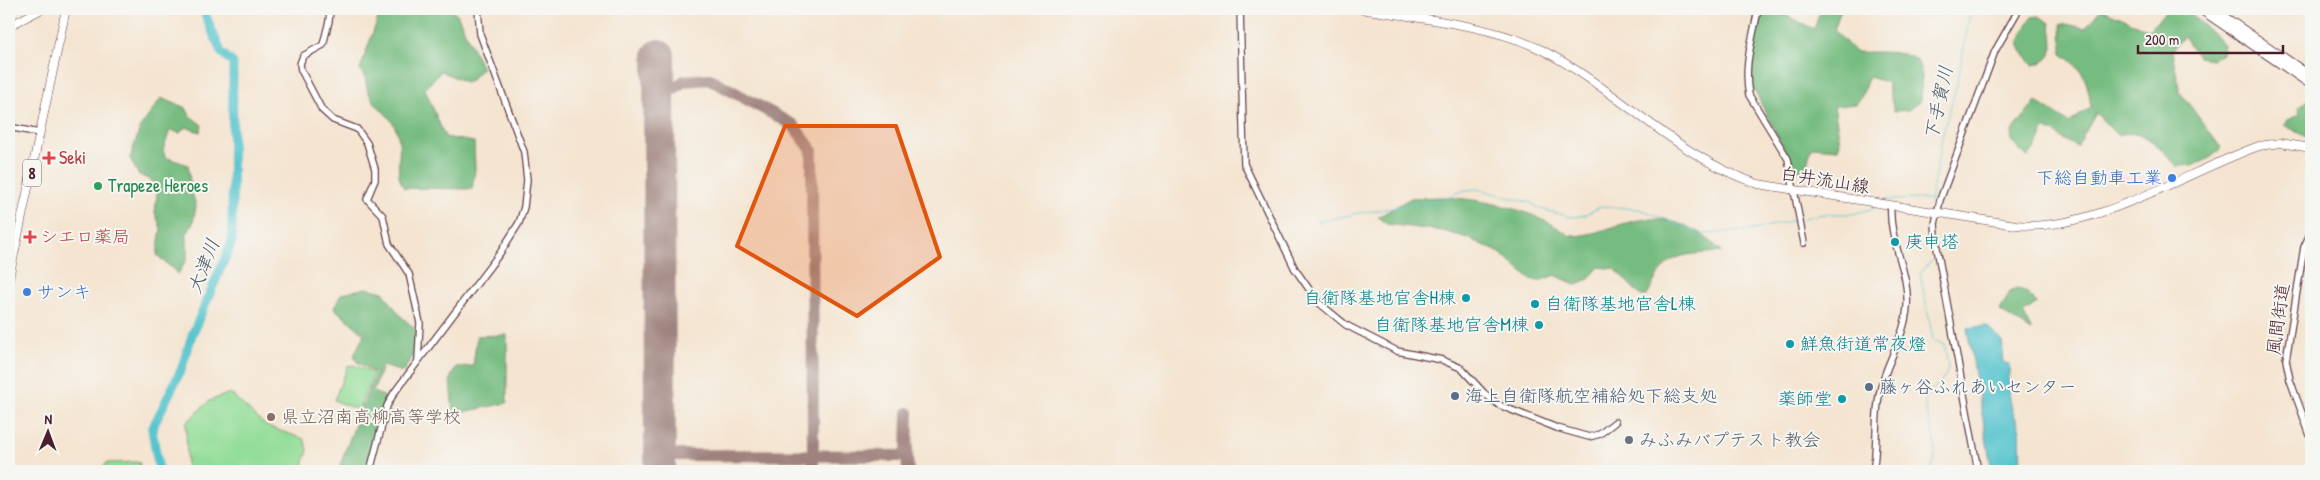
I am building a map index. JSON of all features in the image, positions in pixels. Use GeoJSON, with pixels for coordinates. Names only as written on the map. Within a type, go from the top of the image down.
{"type":"FeatureCollection","features":[{"type":"Feature","properties":{"kind":"highway"},"geometry":{"type":"LineString","coordinates":[[2200,9],[2311,77]]}},
{"type":"Feature","properties":{"kind":"highway"},"geometry":{"type":"LineString","coordinates":[[2212,9],[2311,84]]}},
{"type":"Feature","properties":{"kind":"main road"},"geometry":{"type":"LineString","coordinates":[[9,26],[42,9]]}},
{"type":"Feature","properties":{"kind":"main road","name":"8"},"geometry":{"type":"LineString","coordinates":[[9,278],[66,9]]}},
{"type":"Feature","properties":{"kind":"main road","name":"白井流山線"},"geometry":{"type":"LineString","coordinates":[[1361,9],[1515,38],[1562,62],[1724,170],[1758,184],[2016,225],[2051,226],[2105,211],[2259,146],[2280,143],[2311,148]]}},
{"type":"Feature","properties":{"kind":"street"},"geometry":{"type":"LineString","coordinates":[[330,9],[325,41],[319,48],[304,56],[300,64],[301,70],[322,110],[333,120],[357,129],[373,158],[376,177],[367,199],[383,216],[389,244],[409,274],[420,324],[418,360]]}},
{"type":"Feature","properties":{"kind":"street"},"geometry":{"type":"LineString","coordinates":[[370,471],[388,406],[398,386],[503,249],[519,223],[524,206],[527,180],[524,152],[480,34],[478,9]]}},
{"type":"Feature","properties":{"kind":"street"},"geometry":{"type":"LineString","coordinates":[[1240,9],[1244,164],[1295,270],[1318,302],[1346,325],[1397,351],[1442,360],[1461,368],[1484,393],[1499,405],[1557,428],[1589,436],[1600,434],[1615,422]]}},
{"type":"Feature","properties":{"kind":"street"},"geometry":{"type":"LineString","coordinates":[[1758,9],[1747,54],[1746,83],[1749,95],[1788,159],[1804,243]]}},
{"type":"Feature","properties":{"kind":"street"},"geometry":{"type":"LineString","coordinates":[[1978,471],[1936,248],[1937,212],[1995,51],[2019,9]]}},
{"type":"Feature","properties":{"kind":"street"},"geometry":{"type":"LineString","coordinates":[[9,126],[39,133]]}},
{"type":"Feature","properties":{"kind":"street"},"geometry":{"type":"LineString","coordinates":[[1873,471],[1880,390],[1902,333],[1907,307],[1907,284],[1893,235],[1891,205]]}},
{"type":"Feature","properties":{"kind":"street","name":"風間街道"},"geometry":{"type":"LineString","coordinates":[[2311,232],[2304,247],[2286,360],[2290,380],[2311,438]]}},
{"type":"Feature","properties":{"kind":"highlighted area"},"geometry":{"type":"Polygon","coordinates":[[[785,126],[896,126],[940,257],[857,316],[737,246],[785,126]]]}},
{"type":"Feature","properties":{"kind":"green space"},"geometry":{"type":"Polygon","coordinates":[[[377,9],[451,9],[457,14],[482,69],[467,83],[441,71],[425,89],[445,137],[474,142],[475,170],[472,189],[404,188],[399,177],[399,142],[397,133],[390,119],[372,99],[360,69],[378,18],[377,9]]]}},
{"type":"Feature","properties":{"kind":"green space"},"geometry":{"type":"Polygon","coordinates":[[[1762,9],[1773,9],[1814,29],[1821,9],[1841,9],[1834,30],[1855,52],[1903,54],[1917,60],[1922,76],[1920,100],[1909,110],[1894,111],[1887,82],[1868,77],[1862,96],[1856,104],[1834,106],[1840,143],[1838,149],[1812,147],[1805,170],[1795,170],[1752,86],[1753,43],[1762,9]]]}},
{"type":"Feature","properties":{"kind":"green space"},"geometry":{"type":"Polygon","coordinates":[[[2101,9],[2150,30],[2167,9],[2186,9],[2224,44],[2222,54],[2212,59],[2198,57],[2184,36],[2172,51],[2180,92],[2221,148],[2211,157],[2196,164],[2177,166],[2151,140],[2136,134],[2117,135],[2096,113],[2077,147],[2046,128],[2034,151],[2028,157],[2011,142],[2012,132],[2036,101],[2069,123],[2091,107],[2084,76],[2062,54],[2061,23],[2085,28],[2101,9]]]}},
{"type":"Feature","properties":{"kind":"green space"},"geometry":{"type":"Polygon","coordinates":[[[2039,16],[2050,23],[2053,43],[2050,55],[2041,63],[2033,65],[2024,55],[2019,43],[2021,35],[2032,17],[2039,16]]]}},
{"type":"Feature","properties":{"kind":"green space"},"geometry":{"type":"Polygon","coordinates":[[[161,98],[186,108],[190,116],[202,125],[200,132],[185,127],[180,133],[170,130],[163,150],[165,157],[188,165],[191,189],[196,206],[193,223],[187,234],[187,259],[178,274],[157,255],[161,228],[155,213],[158,184],[138,174],[130,158],[140,128],[161,98]]]}},
{"type":"Feature","properties":{"kind":"green space"},"geometry":{"type":"Polygon","coordinates":[[[2311,98],[2311,139],[2284,125],[2288,120],[2300,115],[2298,108],[2311,98]]]}},
{"type":"Feature","properties":{"kind":"green space"},"geometry":{"type":"Polygon","coordinates":[[[1446,197],[1479,201],[1511,208],[1541,219],[1570,236],[1587,234],[1646,219],[1671,221],[1704,236],[1722,252],[1694,254],[1675,259],[1661,271],[1647,296],[1641,296],[1615,269],[1599,267],[1588,279],[1577,285],[1555,275],[1539,281],[1530,279],[1500,253],[1468,238],[1443,231],[1386,224],[1378,217],[1411,198],[1446,197]]]}},
{"type":"Feature","properties":{"kind":"green space"},"geometry":{"type":"Polygon","coordinates":[[[366,288],[383,292],[400,315],[417,331],[416,351],[403,372],[382,366],[373,392],[388,398],[367,471],[338,471],[376,373],[357,362],[354,356],[364,334],[334,308],[341,294],[366,288]]]}},
{"type":"Feature","properties":{"kind":"green space"},"geometry":{"type":"Polygon","coordinates":[[[2017,289],[2025,291],[2037,303],[2023,313],[2032,331],[2000,311],[2010,292],[2017,289]]]}},
{"type":"Feature","properties":{"kind":"green space"},"geometry":{"type":"Polygon","coordinates":[[[507,335],[507,403],[453,414],[450,379],[456,367],[473,366],[477,336],[507,335]]]}},
{"type":"Feature","properties":{"kind":"green space"},"geometry":{"type":"Polygon","coordinates":[[[353,365],[374,373],[358,410],[334,400],[348,366],[353,365]]]}},
{"type":"Feature","properties":{"kind":"green space"},"geometry":{"type":"Polygon","coordinates":[[[230,393],[266,426],[304,439],[308,450],[301,471],[187,471],[186,423],[209,401],[230,393]]]}},
{"type":"Feature","properties":{"kind":"green space"},"geometry":{"type":"Polygon","coordinates":[[[139,462],[141,471],[98,471],[107,463],[139,462]]]}},
{"type":"Feature","properties":{"kind":"water"},"geometry":{"type":"Polygon","coordinates":[[[1987,326],[2002,341],[2004,363],[2009,364],[2009,401],[2020,430],[2021,471],[1992,471],[1967,328],[1987,326]]]}},
{"type":"Feature","properties":{"kind":"waterway","name":"大津川"},"geometry":{"type":"LineString","coordinates":[[159,471],[152,429],[181,370],[192,335],[232,242],[233,63],[221,52],[203,9]]}},
{"type":"Feature","properties":{"kind":"waterway","name":"下手賀川"},"geometry":{"type":"LineString","coordinates":[[1930,202],[1943,133],[1958,80],[1971,9]]}},
{"type":"Feature","properties":{"kind":"waterway"},"geometry":{"type":"LineString","coordinates":[[1318,222],[1359,213],[1434,202],[1465,190],[1477,189],[1531,203],[1541,209],[1570,217],[1582,216],[1602,206],[1639,209],[1704,234],[1753,230],[1794,220]]}},
{"type":"Feature","properties":{"kind":"waterway"},"geometry":{"type":"LineString","coordinates":[[1880,200],[1931,199]]}},
{"type":"Feature","properties":{"kind":"waterway"},"geometry":{"type":"LineString","coordinates":[[1804,218],[1823,214],[1852,214],[1875,208]]}},
{"type":"Feature","properties":{"kind":"waterway","name":"下手賀川"},"geometry":{"type":"LineString","coordinates":[[1930,471],[1934,462],[1935,446],[1926,413],[1925,400],[1944,377],[1948,366],[1944,344],[1933,340],[1920,272],[1932,261]]}},
{"type":"Feature","properties":{"kind":"taxiway"},"geometry":{"type":"LineString","coordinates":[[659,108],[668,93],[684,81],[710,79],[793,125],[812,150],[813,471]]}},
{"type":"Feature","properties":{"kind":"taxiway"},"geometry":{"type":"LineString","coordinates":[[907,456],[908,413]]}},
{"type":"Feature","properties":{"kind":"taxiway"},"geometry":{"type":"LineString","coordinates":[[660,455],[907,456],[908,471]]}},
{"type":"Feature","properties":{"kind":"runway"},"geometry":{"type":"LineString","coordinates":[[659,55],[660,471]]}},
{"type":"Feature","properties":{"kind":"place","name":"Seki"},"geometry":{"type":"Point","coordinates":[49,158]}},
{"type":"Feature","properties":{"kind":"place","name":"下総自動車工業"},"geometry":{"type":"Point","coordinates":[2172,178]}},
{"type":"Feature","properties":{"kind":"place","name":"Trapeze Heroes"},"geometry":{"type":"Point","coordinates":[98,186]}},
{"type":"Feature","properties":{"kind":"place","name":"シエロ薬局"},"geometry":{"type":"Point","coordinates":[30,237]}},
{"type":"Feature","properties":{"kind":"place","name":"庚申塔"},"geometry":{"type":"Point","coordinates":[1895,242]}},
{"type":"Feature","properties":{"kind":"place","name":"サンキ"},"geometry":{"type":"Point","coordinates":[27,292]}},
{"type":"Feature","properties":{"kind":"place","name":"自衛隊基地官舎H棟"},"geometry":{"type":"Point","coordinates":[1466,298]}},
{"type":"Feature","properties":{"kind":"place","name":"自衛隊基地官舎L棟"},"geometry":{"type":"Point","coordinates":[1535,304]}},
{"type":"Feature","properties":{"kind":"place","name":"自衛隊基地官舎M棟"},"geometry":{"type":"Point","coordinates":[1539,325]}},
{"type":"Feature","properties":{"kind":"place","name":"鮮魚街道常夜燈"},"geometry":{"type":"Point","coordinates":[1790,344]}},
{"type":"Feature","properties":{"kind":"place","name":"藤ヶ谷ふれあいセンター"},"geometry":{"type":"Point","coordinates":[1869,387]}},
{"type":"Feature","properties":{"kind":"place","name":"海上自衛隊航空補給処下総支処"},"geometry":{"type":"Point","coordinates":[1455,396]}},
{"type":"Feature","properties":{"kind":"place","name":"薬師堂"},"geometry":{"type":"Point","coordinates":[1842,399]}},
{"type":"Feature","properties":{"kind":"place","name":"県立沼南高柳高等学校"},"geometry":{"type":"Point","coordinates":[271,417]}},
{"type":"Feature","properties":{"kind":"place","name":"みふみバプテスト教会"},"geometry":{"type":"Point","coordinates":[1629,440]}}]}
